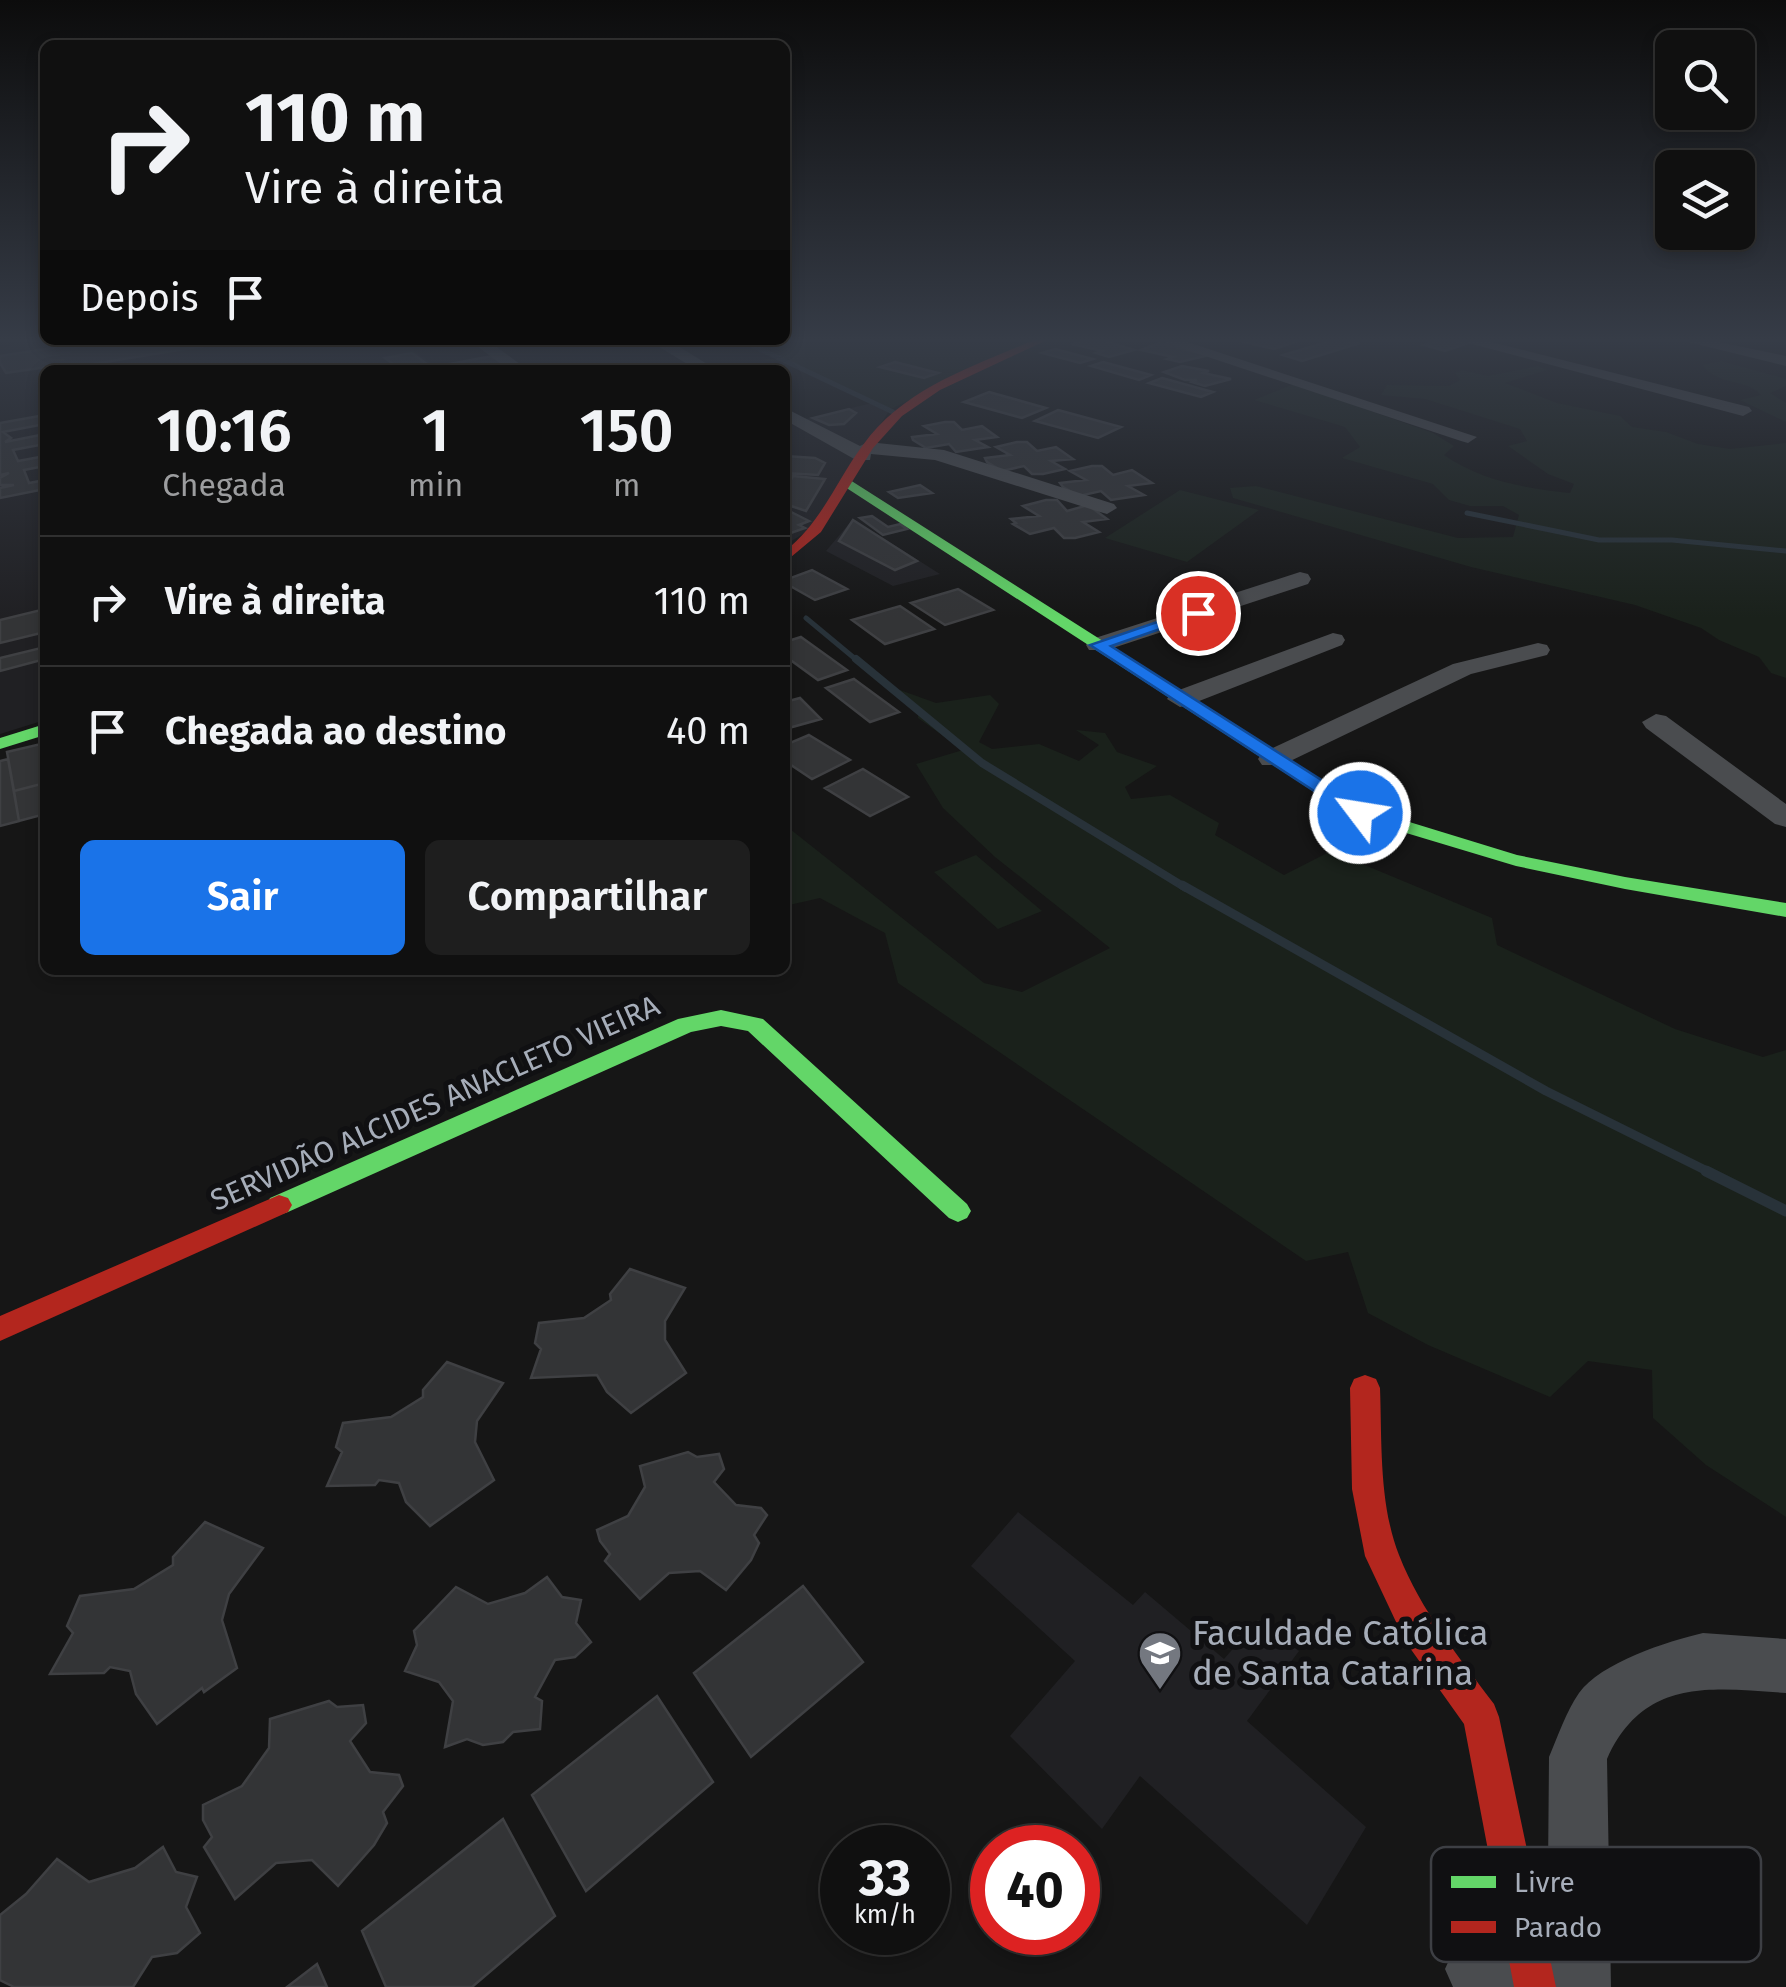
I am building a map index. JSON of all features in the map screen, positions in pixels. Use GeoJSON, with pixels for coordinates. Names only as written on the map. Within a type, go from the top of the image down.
{"type":"FeatureCollection","features":[{"type":"Feature","properties":{"kind":"street"},"geometry":{"type":"LineString","coordinates":[[820,433],[835,441],[868,449],[937,454],[1107,508]]}},
{"type":"Feature","properties":{"kind":"street"},"geometry":{"type":"LineString","coordinates":[[790,555],[826,525],[868,449],[883,433]]}},
{"type":"Feature","properties":{"kind":"street"},"geometry":{"type":"LineString","coordinates":[[1455,433],[1468,437]]}},
{"type":"Feature","properties":{"kind":"street"},"geometry":{"type":"LineString","coordinates":[[850,484],[1360,813],[1410,832],[1659,891],[1786,910]]}},
{"type":"Feature","properties":{"kind":"street"},"geometry":{"type":"LineString","coordinates":[[1098,645],[1300,578]]}},
{"type":"Feature","properties":{"kind":"street"},"geometry":{"type":"LineString","coordinates":[[1180,699],[1333,640]]}},
{"type":"Feature","properties":{"kind":"street"},"geometry":{"type":"LineString","coordinates":[[1272,759],[1448,674],[1538,650]]}},
{"type":"Feature","properties":{"kind":"street"},"geometry":{"type":"LineString","coordinates":[[1656,722],[1786,818]]}},
{"type":"Feature","properties":{"kind":"street"},"geometry":{"type":"LineString","coordinates":[[0,744],[40,731]]}},
{"type":"Feature","properties":{"kind":"street","name":"SERVIDÃO ALCIDES ANACLETO VIEIRA"},"geometry":{"type":"LineString","coordinates":[[0,1330],[686,1025],[714,1016],[737,1016],[755,1025],[958,1210]]}},
{"type":"Feature","properties":{"kind":"street"},"geometry":{"type":"LineString","coordinates":[[1365,1388],[1368,1489],[1382,1556],[1418,1630],[1481,1717],[1492,1847]]}},
{"type":"Feature","properties":{"kind":"street"},"geometry":{"type":"LineString","coordinates":[[1578,1847],[1578,1756],[1600,1710],[1656,1672],[1703,1660],[1786,1666]]}},
{"type":"Feature","properties":{"kind":"street"},"geometry":{"type":"LineString","coordinates":[[1579,1962],[1579,1987]]}},
{"type":"Feature","properties":{"kind":"shaded area"},"geometry":{"type":"Polygon","coordinates":[[[0,433],[40,433],[40,722],[0,734],[0,433]]]}},
{"type":"Feature","properties":{"kind":"shaded area"},"geometry":{"type":"Polygon","coordinates":[[[790,433],[875,433],[814,527],[790,542],[790,433]]]}},
{"type":"Feature","properties":{"kind":"shaded area"},"geometry":{"type":"Polygon","coordinates":[[[1349,433],[1432,433],[1454,446],[1444,455],[1473,471],[1520,486],[1570,493],[1574,484],[1548,474],[1508,446],[1527,441],[1522,433],[1668,433],[1698,444],[1730,449],[1786,443],[1786,678],[1771,673],[1759,657],[1701,628],[1635,605],[1471,567],[1233,498],[1230,488],[1256,486],[1458,538],[1513,537],[1519,515],[1503,506],[1470,506],[1449,500],[1433,484],[1342,458],[1360,447],[1349,433]]]}},
{"type":"Feature","properties":{"kind":"shaded area"},"geometry":{"type":"Polygon","coordinates":[[[1180,490],[1259,510],[1187,562],[1105,538],[1180,490]]]}},
{"type":"Feature","properties":{"kind":"shaded area"},"geometry":{"type":"Polygon","coordinates":[[[853,519],[940,574],[893,586],[826,551],[853,519]]]}},
{"type":"Feature","properties":{"kind":"shaded area"},"geometry":{"type":"Polygon","coordinates":[[[900,690],[936,703],[990,695],[999,704],[979,742],[992,749],[1039,744],[1079,761],[1099,745],[1076,730],[1105,733],[1117,752],[1157,766],[1125,787],[1131,799],[1170,795],[1219,823],[1215,835],[1284,875],[1331,851],[1492,918],[1497,945],[1675,1029],[1763,1057],[1786,1050],[1786,1517],[1706,1465],[1653,1418],[1652,1370],[1588,1361],[1550,1397],[1428,1345],[1368,1313],[1348,1252],[1306,1261],[898,983],[885,933],[820,898],[790,905],[790,829],[984,983],[1022,992],[1110,948],[995,857],[943,808],[916,764],[963,750],[918,718],[918,711],[894,693],[900,690]]]}},
{"type":"Feature","properties":{"kind":"shaded area"},"geometry":{"type":"Polygon","coordinates":[[[976,855],[1042,911],[998,929],[934,872],[976,855]]]}},
{"type":"Feature","properties":{"kind":"shaded area","name":"Faculdade Católica de Santa Catarina"},"geometry":{"type":"Polygon","coordinates":[[[1018,1512],[1133,1605],[1145,1592],[1224,1659],[1258,1620],[1299,1651],[1247,1721],[1366,1827],[1307,1925],[1140,1776],[1102,1829],[1010,1736],[1075,1661],[971,1566],[1018,1512]]]}},
{"type":"Feature","properties":{"kind":"building"},"geometry":{"type":"Polygon","coordinates":[[[0,433],[11,438],[5,442],[40,435],[40,445],[13,450],[18,461],[40,457],[40,467],[24,470],[29,483],[40,481],[40,490],[0,498],[0,488],[14,485],[0,485],[0,478],[9,473],[0,475],[0,433]]]}},
{"type":"Feature","properties":{"kind":"building"},"geometry":{"type":"Polygon","coordinates":[[[991,433],[997,437],[975,440],[988,447],[956,452],[949,444],[926,448],[912,437],[991,433]]]}},
{"type":"Feature","properties":{"kind":"building"},"geometry":{"type":"Polygon","coordinates":[[[1078,433],[1109,433],[1098,438],[1078,433]]]}},
{"type":"Feature","properties":{"kind":"building"},"geometry":{"type":"Polygon","coordinates":[[[1027,442],[1037,451],[1056,447],[1073,459],[1051,461],[1065,469],[1043,474],[1032,474],[1024,466],[1002,471],[987,462],[985,458],[1010,455],[996,447],[1027,442]]]}},
{"type":"Feature","properties":{"kind":"building"},"geometry":{"type":"Polygon","coordinates":[[[790,456],[815,458],[825,463],[818,475],[790,473],[790,456]]]}},
{"type":"Feature","properties":{"kind":"building"},"geometry":{"type":"Polygon","coordinates":[[[1102,466],[1113,475],[1132,470],[1152,483],[1128,486],[1144,495],[1111,500],[1101,491],[1079,496],[1060,483],[1086,480],[1070,471],[1102,466]]]}},
{"type":"Feature","properties":{"kind":"building"},"geometry":{"type":"Polygon","coordinates":[[[793,476],[825,479],[806,511],[790,506],[793,476]]]}},
{"type":"Feature","properties":{"kind":"building"},"geometry":{"type":"Polygon","coordinates":[[[920,485],[932,493],[898,498],[889,492],[920,485]]]}},
{"type":"Feature","properties":{"kind":"building"},"geometry":{"type":"Polygon","coordinates":[[[1057,500],[1067,511],[1088,505],[1107,519],[1083,522],[1099,532],[1075,538],[1064,538],[1054,528],[1030,534],[1013,524],[1016,523],[1011,519],[1039,516],[1023,506],[1057,500]]]}},
{"type":"Feature","properties":{"kind":"building"},"geometry":{"type":"Polygon","coordinates":[[[790,512],[809,521],[799,525],[805,528],[790,533],[790,512]]]}},
{"type":"Feature","properties":{"kind":"building"},"geometry":{"type":"Polygon","coordinates":[[[872,516],[888,527],[900,524],[907,529],[883,535],[860,518],[872,516]]]}},
{"type":"Feature","properties":{"kind":"building"},"geometry":{"type":"Polygon","coordinates":[[[853,520],[917,561],[895,570],[839,541],[853,520]]]}},
{"type":"Feature","properties":{"kind":"building"},"geometry":{"type":"Polygon","coordinates":[[[812,570],[847,589],[815,600],[790,586],[790,578],[812,570]]]}},
{"type":"Feature","properties":{"kind":"building"},"geometry":{"type":"Polygon","coordinates":[[[958,589],[993,610],[945,625],[911,603],[958,589]]]}},
{"type":"Feature","properties":{"kind":"building"},"geometry":{"type":"Polygon","coordinates":[[[900,606],[934,629],[885,644],[852,620],[900,606]]]}},
{"type":"Feature","properties":{"kind":"building"},"geometry":{"type":"Polygon","coordinates":[[[40,610],[40,633],[0,643],[0,620],[40,610]]]}},
{"type":"Feature","properties":{"kind":"building"},"geometry":{"type":"Polygon","coordinates":[[[801,637],[847,670],[818,680],[790,660],[790,640],[801,637]]]}},
{"type":"Feature","properties":{"kind":"building"},"geometry":{"type":"Polygon","coordinates":[[[40,648],[40,660],[0,671],[0,658],[40,648]]]}},
{"type":"Feature","properties":{"kind":"building"},"geometry":{"type":"Polygon","coordinates":[[[854,679],[899,712],[870,722],[826,688],[854,679]]]}},
{"type":"Feature","properties":{"kind":"building"},"geometry":{"type":"Polygon","coordinates":[[[800,698],[821,719],[790,728],[790,701],[800,698]]]}},
{"type":"Feature","properties":{"kind":"building"},"geometry":{"type":"Polygon","coordinates":[[[809,735],[850,760],[812,779],[790,764],[790,743],[809,735]]]}},
{"type":"Feature","properties":{"kind":"building"},"geometry":{"type":"Polygon","coordinates":[[[40,744],[40,784],[14,791],[7,752],[40,744]]]}},
{"type":"Feature","properties":{"kind":"building"},"geometry":{"type":"Polygon","coordinates":[[[8,759],[19,821],[0,826],[0,761],[8,759]]]}},
{"type":"Feature","properties":{"kind":"building"},"geometry":{"type":"Polygon","coordinates":[[[863,769],[908,797],[870,816],[825,788],[863,769]]]}},
{"type":"Feature","properties":{"kind":"building"},"geometry":{"type":"Polygon","coordinates":[[[40,784],[40,815],[19,821],[14,791],[40,784]]]}},
{"type":"Feature","properties":{"kind":"building"},"geometry":{"type":"Polygon","coordinates":[[[630,1269],[685,1288],[665,1321],[665,1340],[686,1373],[631,1413],[607,1392],[597,1375],[531,1378],[541,1349],[535,1343],[539,1323],[584,1318],[611,1300],[610,1294],[630,1269]]]}},
{"type":"Feature","properties":{"kind":"building"},"geometry":{"type":"Polygon","coordinates":[[[447,1362],[503,1383],[477,1421],[475,1442],[494,1480],[430,1526],[406,1502],[399,1483],[379,1480],[375,1485],[327,1486],[342,1452],[336,1447],[343,1423],[391,1417],[423,1397],[423,1390],[447,1362]]]}},
{"type":"Feature","properties":{"kind":"building"},"geometry":{"type":"Polygon","coordinates":[[[688,1452],[697,1457],[719,1454],[724,1469],[714,1482],[736,1505],[761,1508],[767,1515],[754,1535],[759,1543],[751,1560],[726,1590],[700,1571],[669,1573],[640,1599],[605,1561],[610,1554],[597,1530],[628,1516],[645,1487],[640,1466],[688,1452]]]}},
{"type":"Feature","properties":{"kind":"building"},"geometry":{"type":"Polygon","coordinates":[[[205,1522],[263,1548],[229,1594],[222,1620],[237,1668],[204,1692],[202,1688],[157,1724],[136,1694],[130,1671],[110,1667],[104,1673],[50,1674],[73,1633],[67,1626],[80,1596],[134,1589],[173,1565],[173,1557],[205,1522]]]}},
{"type":"Feature","properties":{"kind":"building"},"geometry":{"type":"Polygon","coordinates":[[[547,1577],[562,1597],[581,1600],[576,1623],[591,1642],[575,1657],[555,1660],[535,1697],[542,1701],[540,1729],[513,1732],[503,1742],[483,1745],[467,1739],[445,1747],[453,1701],[439,1682],[405,1671],[417,1645],[414,1631],[456,1587],[488,1604],[525,1593],[547,1577]]]}},
{"type":"Feature","properties":{"kind":"building"},"geometry":{"type":"Polygon","coordinates":[[[803,1586],[863,1662],[751,1757],[694,1673],[803,1586]]]}},
{"type":"Feature","properties":{"kind":"building"},"geometry":{"type":"Polygon","coordinates":[[[657,1696],[713,1782],[586,1891],[532,1795],[657,1696]]]}},
{"type":"Feature","properties":{"kind":"building"},"geometry":{"type":"Polygon","coordinates":[[[329,1701],[337,1707],[363,1705],[366,1723],[350,1741],[370,1772],[399,1775],[403,1786],[383,1812],[387,1823],[374,1845],[338,1886],[312,1860],[276,1863],[235,1899],[204,1847],[212,1837],[203,1820],[203,1805],[242,1786],[269,1748],[270,1719],[329,1701]]]}},
{"type":"Feature","properties":{"kind":"building"},"geometry":{"type":"Polygon","coordinates":[[[503,1819],[555,1916],[472,1987],[386,1987],[362,1931],[503,1819]]]}},
{"type":"Feature","properties":{"kind":"building"},"geometry":{"type":"Polygon","coordinates":[[[163,1847],[176,1872],[197,1877],[186,1907],[200,1933],[177,1953],[152,1957],[133,1987],[14,1987],[0,1980],[0,1915],[26,1894],[57,1859],[89,1882],[135,1868],[163,1847]]]}},
{"type":"Feature","properties":{"kind":"building"},"geometry":{"type":"Polygon","coordinates":[[[317,1964],[327,1987],[287,1987],[317,1964]]]}},
{"type":"Feature","properties":{"kind":"waterway"},"geometry":{"type":"LineString","coordinates":[[1467,513],[1599,540],[1672,540],[1786,551]]}},
{"type":"Feature","properties":{"kind":"waterway"},"geometry":{"type":"LineString","coordinates":[[806,618],[859,662]]}},
{"type":"Feature","properties":{"kind":"waterway"},"geometry":{"type":"LineString","coordinates":[[856,659],[982,763],[1186,888]]}},
{"type":"Feature","properties":{"kind":"waterway"},"geometry":{"type":"LineString","coordinates":[[1182,885],[1546,1091],[1711,1173]]}},
{"type":"Feature","properties":{"kind":"waterway"},"geometry":{"type":"LineString","coordinates":[[1706,1171],[1786,1211]]}},
{"type":"Feature","properties":{"kind":"traffic: fast"},"geometry":{"type":"LineString","coordinates":[[850,484],[1360,813],[1516,860],[1786,910]]}},
{"type":"Feature","properties":{"kind":"traffic: fast"},"geometry":{"type":"LineString","coordinates":[[0,744],[40,731]]}},
{"type":"Feature","properties":{"kind":"traffic: fast"},"geometry":{"type":"LineString","coordinates":[[279,1205],[686,1025],[721,1018],[755,1025],[958,1211]]}},
{"type":"Feature","properties":{"kind":"traffic: jam"},"geometry":{"type":"LineString","coordinates":[[790,554],[828,513],[879,433]]}},
{"type":"Feature","properties":{"kind":"traffic: jam"},"geometry":{"type":"LineString","coordinates":[[0,1329],[279,1205]]}},
{"type":"Feature","properties":{"kind":"traffic: jam"},"geometry":{"type":"LineString","coordinates":[[1365,1388],[1368,1489],[1382,1556],[1417,1629],[1481,1717],[1507,1847]]}},
{"type":"Feature","properties":{"kind":"traffic: jam"},"geometry":{"type":"LineString","coordinates":[[1530,1962],[1535,1987]]}},
{"type":"Feature","properties":{"kind":"place","name":"Faculdade Católica de Santa Catarina"},"geometry":{"type":"Point","coordinates":[1160,1691]}},
{"type":"Feature","properties":{"kind":"route"},"geometry":{"type":"LineString","coordinates":[[1198,613],[1098,645],[1360,813]]}}]}
